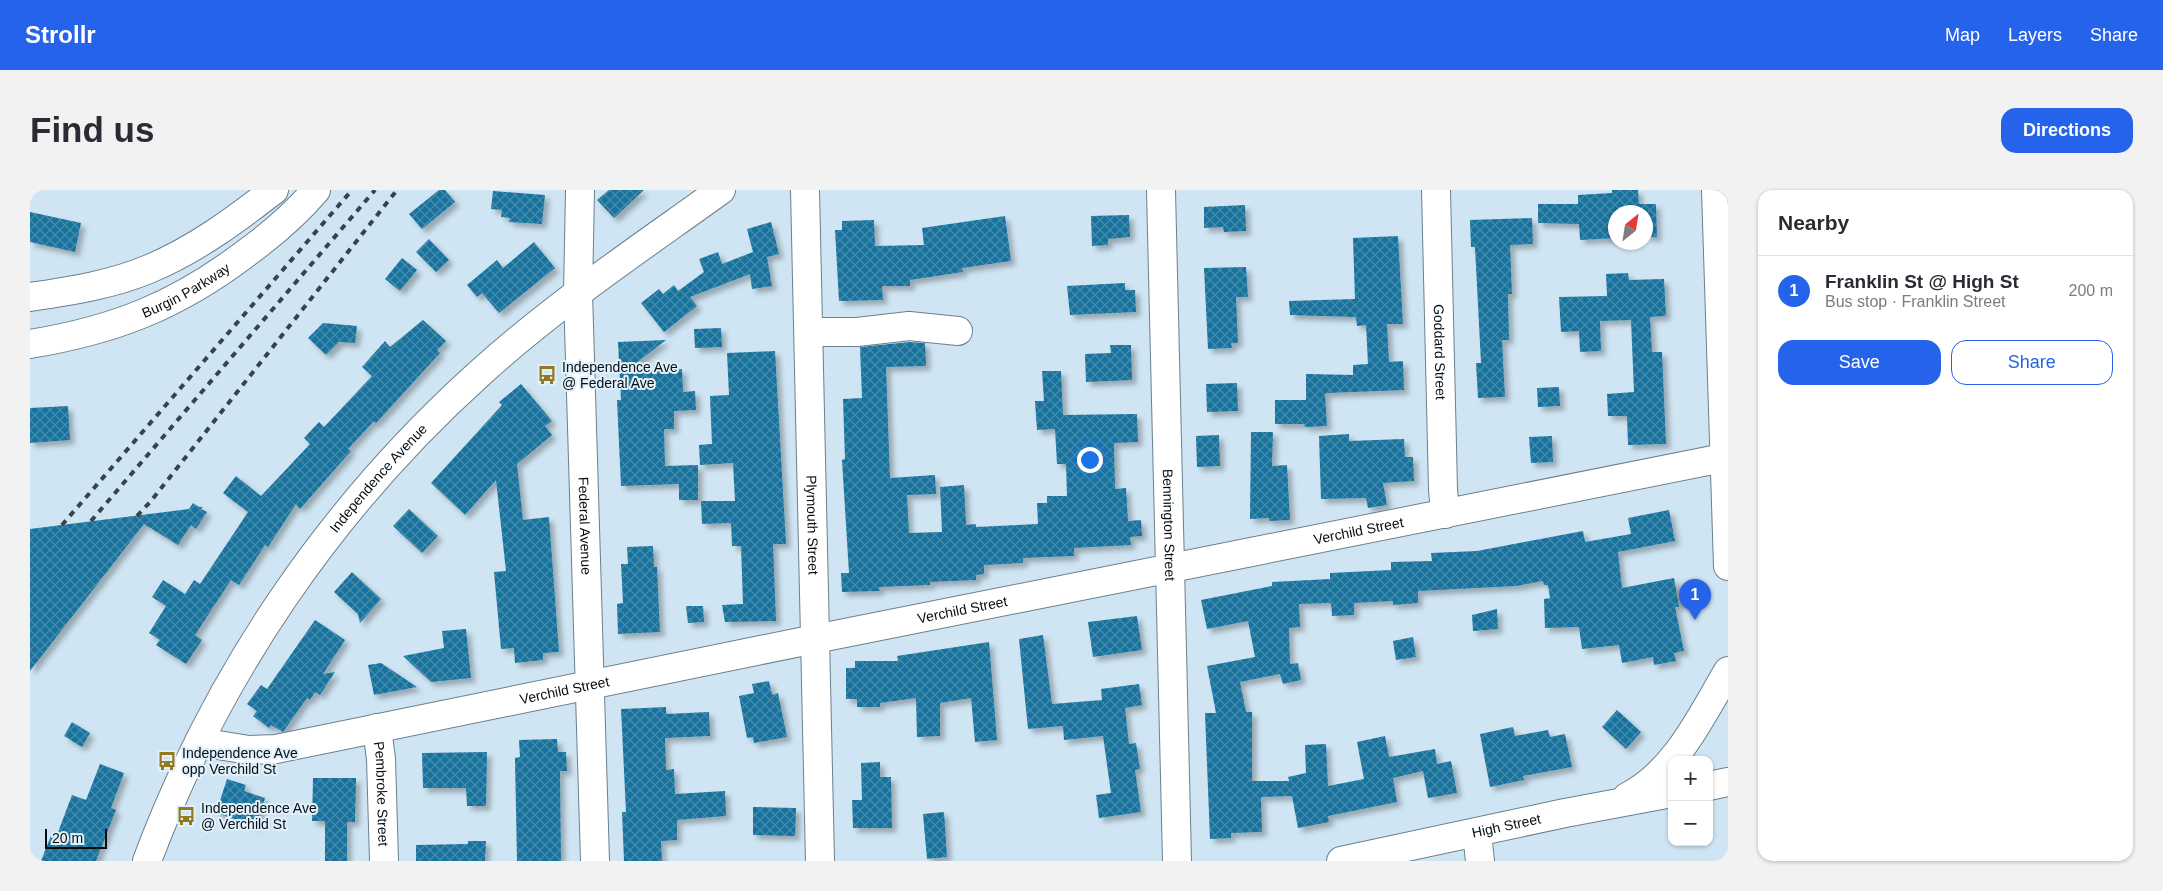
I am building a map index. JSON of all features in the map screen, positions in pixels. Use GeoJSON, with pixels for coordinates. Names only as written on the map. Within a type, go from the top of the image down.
{"type":"FeatureCollection","features":[{"type":"Feature","properties":{"kind":"street"},"geometry":{"type":"LineString","coordinates":[[30,297],[105,284],[148,270],[187,251],[235,220],[274,190]]}},
{"type":"Feature","properties":{"kind":"street","name":"Burgin Parkway"},"geometry":{"type":"LineString","coordinates":[[30,344],[100,329],[171,302],[216,275],[257,245],[284,223],[316,190]]}},
{"type":"Feature","properties":{"kind":"street","name":"Federal Avenue"},"geometry":{"type":"LineString","coordinates":[[580,190],[578,293],[595,861]]}},
{"type":"Feature","properties":{"kind":"street","name":"Independence Avenue"},"geometry":{"type":"LineString","coordinates":[[147,861],[198,742],[238,670],[270,616],[325,540],[366,490],[413,437],[480,373],[578,293],[721,190]]}},
{"type":"Feature","properties":{"kind":"street","name":"Plymouth Street"},"geometry":{"type":"LineString","coordinates":[[805,190],[820,861]]}},
{"type":"Feature","properties":{"kind":"street","name":"Bennington Street"},"geometry":{"type":"LineString","coordinates":[[1161,190],[1171,569],[1176,861]]}},
{"type":"Feature","properties":{"kind":"street","name":"Goddard Street"},"geometry":{"type":"LineString","coordinates":[[1436,190],[1445,514]]}},
{"type":"Feature","properties":{"kind":"street"},"geometry":{"type":"LineString","coordinates":[[1716,190],[1722,218],[1728,566]]}},
{"type":"Feature","properties":{"kind":"street"},"geometry":{"type":"LineString","coordinates":[[809,332],[857,332],[909,326],[958,331]]}},
{"type":"Feature","properties":{"kind":"street","name":"Verchild Street"},"geometry":{"type":"LineString","coordinates":[[198,742],[249,750],[276,749],[815,639],[1726,458]]}},
{"type":"Feature","properties":{"kind":"street"},"geometry":{"type":"LineString","coordinates":[[1614,803],[1644,786],[1667,765],[1683,745],[1728,671]]}},
{"type":"Feature","properties":{"kind":"street","name":"Pembroke Street"},"geometry":{"type":"LineString","coordinates":[[377,728],[381,759],[384,861]]}},
{"type":"Feature","properties":{"kind":"street"},"geometry":{"type":"LineString","coordinates":[[1713,785],[1728,782]]}},
{"type":"Feature","properties":{"kind":"street","name":"High Street"},"geometry":{"type":"LineString","coordinates":[[1341,861],[1668,793]]}},
{"type":"Feature","properties":{"kind":"street"},"geometry":{"type":"LineString","coordinates":[[1477,832],[1480,861]]}},
{"type":"Feature","properties":{"kind":"building"},"geometry":{"type":"Polygon","coordinates":[[[439,190],[445,190],[455,202],[422,229],[409,214],[439,190]]]}},
{"type":"Feature","properties":{"kind":"building"},"geometry":{"type":"Polygon","coordinates":[[[609,190],[644,190],[614,218],[597,200],[609,190]]]}},
{"type":"Feature","properties":{"kind":"building"},"geometry":{"type":"Polygon","coordinates":[[[1612,190],[1638,190],[1639,204],[1656,204],[1657,237],[1653,237],[1653,205],[1608,205],[1608,238],[1580,240],[1579,224],[1538,223],[1538,204],[1578,204],[1578,195],[1612,193],[1612,190]]]}},
{"type":"Feature","properties":{"kind":"building"},"geometry":{"type":"Polygon","coordinates":[[[493,191],[545,195],[542,224],[509,222],[510,218],[501,217],[502,210],[491,209],[493,191]]]}},
{"type":"Feature","properties":{"kind":"building"},"geometry":{"type":"Polygon","coordinates":[[[1245,205],[1246,231],[1224,232],[1223,227],[1204,228],[1204,207],[1245,205]]]}},
{"type":"Feature","properties":{"kind":"building"},"geometry":{"type":"Polygon","coordinates":[[[30,212],[81,223],[75,252],[30,242],[30,212]]]}},
{"type":"Feature","properties":{"kind":"building"},"geometry":{"type":"Polygon","coordinates":[[[1129,215],[1130,237],[1108,239],[1108,245],[1092,246],[1091,216],[1129,215]]]}},
{"type":"Feature","properties":{"kind":"building"},"geometry":{"type":"Polygon","coordinates":[[[1005,216],[1011,261],[962,268],[963,272],[910,280],[910,286],[882,286],[883,300],[839,301],[835,230],[842,230],[842,221],[874,220],[875,246],[924,245],[922,228],[1005,216]]]}},
{"type":"Feature","properties":{"kind":"building"},"geometry":{"type":"Polygon","coordinates":[[[1532,218],[1533,244],[1510,245],[1512,294],[1508,294],[1509,340],[1502,340],[1505,397],[1478,398],[1476,363],[1481,363],[1475,247],[1471,247],[1470,220],[1532,218]]]}},
{"type":"Feature","properties":{"kind":"building"},"geometry":{"type":"Polygon","coordinates":[[[771,222],[779,254],[767,257],[772,286],[752,289],[750,274],[690,297],[697,306],[664,332],[641,303],[659,289],[663,294],[674,285],[678,291],[704,272],[699,259],[718,252],[722,264],[753,252],[747,229],[771,222]]]}},
{"type":"Feature","properties":{"kind":"building"},"geometry":{"type":"Polygon","coordinates":[[[1398,236],[1403,324],[1387,324],[1389,362],[1403,361],[1404,390],[1328,393],[1325,394],[1327,426],[1305,427],[1304,424],[1275,424],[1275,400],[1306,400],[1306,374],[1353,375],[1353,365],[1368,364],[1366,325],[1357,326],[1356,317],[1290,315],[1289,301],[1355,299],[1353,238],[1398,236]]]}},
{"type":"Feature","properties":{"kind":"building"},"geometry":{"type":"Polygon","coordinates":[[[429,239],[449,260],[436,272],[416,252],[429,239]]]}},
{"type":"Feature","properties":{"kind":"building"},"geometry":{"type":"Polygon","coordinates":[[[534,242],[555,268],[499,313],[482,293],[477,297],[467,285],[497,260],[503,268],[534,242]]]}},
{"type":"Feature","properties":{"kind":"building"},"geometry":{"type":"Polygon","coordinates":[[[402,258],[417,270],[400,291],[385,279],[402,258]]]}},
{"type":"Feature","properties":{"kind":"building"},"geometry":{"type":"Polygon","coordinates":[[[1246,267],[1248,297],[1236,297],[1238,343],[1231,343],[1232,348],[1208,349],[1204,268],[1246,267]]]}},
{"type":"Feature","properties":{"kind":"building"},"geometry":{"type":"Polygon","coordinates":[[[1628,273],[1629,280],[1664,279],[1666,316],[1650,317],[1652,352],[1662,352],[1666,444],[1628,445],[1627,416],[1608,416],[1607,394],[1634,392],[1631,320],[1600,321],[1601,351],[1580,352],[1579,331],[1561,332],[1559,297],[1607,296],[1606,274],[1628,273]]]}},
{"type":"Feature","properties":{"kind":"building"},"geometry":{"type":"Polygon","coordinates":[[[1125,283],[1125,290],[1135,290],[1136,312],[1070,315],[1067,286],[1125,283]]]}},
{"type":"Feature","properties":{"kind":"building"},"geometry":{"type":"Polygon","coordinates":[[[423,320],[446,341],[437,350],[440,353],[376,423],[374,421],[348,449],[351,451],[300,509],[296,504],[268,547],[265,545],[239,585],[231,580],[195,635],[202,640],[186,664],[156,645],[160,640],[149,633],[166,606],[152,597],[163,580],[185,594],[194,580],[200,584],[248,512],[223,493],[236,476],[261,496],[310,444],[304,438],[319,422],[324,427],[372,376],[362,367],[385,341],[390,347],[423,320]]]}},
{"type":"Feature","properties":{"kind":"building"},"geometry":{"type":"Polygon","coordinates":[[[323,323],[357,326],[355,343],[339,342],[326,355],[308,338],[323,323]]]}},
{"type":"Feature","properties":{"kind":"building"},"geometry":{"type":"Polygon","coordinates":[[[721,328],[722,347],[695,348],[694,329],[721,328]]]}},
{"type":"Feature","properties":{"kind":"building"},"geometry":{"type":"Polygon","coordinates":[[[666,340],[626,371],[682,369],[683,392],[695,391],[696,410],[674,411],[674,429],[664,429],[665,466],[698,465],[698,500],[679,500],[679,484],[621,486],[617,400],[621,400],[618,342],[666,340]]]}},
{"type":"Feature","properties":{"kind":"building"},"geometry":{"type":"Polygon","coordinates":[[[909,342],[925,343],[926,366],[886,367],[890,478],[935,475],[936,494],[907,495],[909,533],[942,532],[940,487],[964,485],[966,525],[976,524],[976,527],[1038,524],[1037,503],[1047,503],[1047,496],[1067,496],[1066,464],[1057,464],[1055,429],[1037,430],[1035,401],[1044,401],[1042,371],[1061,371],[1063,415],[1137,414],[1138,442],[1114,443],[1115,489],[1126,488],[1128,521],[1141,520],[1142,536],[1130,537],[1131,545],[1074,548],[1074,556],[1023,558],[1023,563],[984,565],[984,574],[976,575],[976,580],[930,582],[930,585],[879,587],[880,591],[842,592],[841,573],[849,573],[842,460],[845,459],[843,399],[862,398],[860,347],[909,342]]]}},
{"type":"Feature","properties":{"kind":"building"},"geometry":{"type":"Polygon","coordinates":[[[1110,345],[1131,345],[1132,380],[1086,382],[1085,354],[1111,353],[1110,345]]]}},
{"type":"Feature","properties":{"kind":"building"},"geometry":{"type":"Polygon","coordinates":[[[775,351],[786,544],[773,544],[776,621],[725,622],[722,605],[743,604],[741,546],[732,546],[731,523],[702,524],[701,501],[735,501],[733,463],[700,465],[699,445],[712,444],[710,396],[729,395],[727,353],[775,351]]]}},
{"type":"Feature","properties":{"kind":"building"},"geometry":{"type":"Polygon","coordinates":[[[1237,383],[1238,411],[1207,412],[1206,384],[1237,383]]]}},
{"type":"Feature","properties":{"kind":"building"},"geometry":{"type":"Polygon","coordinates":[[[521,384],[552,421],[545,426],[552,435],[517,464],[523,520],[549,517],[559,652],[543,653],[543,660],[515,663],[514,648],[501,649],[494,572],[506,571],[496,480],[465,515],[431,483],[502,405],[499,402],[521,384]]]}},
{"type":"Feature","properties":{"kind":"building"},"geometry":{"type":"Polygon","coordinates":[[[1559,387],[1560,406],[1538,407],[1537,388],[1559,387]]]}},
{"type":"Feature","properties":{"kind":"building"},"geometry":{"type":"Polygon","coordinates":[[[68,406],[70,440],[30,443],[30,408],[68,406]]]}},
{"type":"Feature","properties":{"kind":"building"},"geometry":{"type":"Polygon","coordinates":[[[1251,432],[1273,432],[1272,466],[1287,465],[1290,520],[1269,521],[1269,518],[1250,519],[1251,432]]]}},
{"type":"Feature","properties":{"kind":"building"},"geometry":{"type":"Polygon","coordinates":[[[1349,434],[1349,441],[1404,439],[1405,457],[1413,457],[1414,481],[1383,483],[1387,505],[1368,508],[1366,498],[1321,499],[1319,436],[1349,434]]]}},
{"type":"Feature","properties":{"kind":"building"},"geometry":{"type":"Polygon","coordinates":[[[1219,435],[1220,466],[1197,467],[1196,436],[1219,435]]]}},
{"type":"Feature","properties":{"kind":"building"},"geometry":{"type":"Polygon","coordinates":[[[1552,436],[1553,462],[1531,463],[1529,437],[1552,436]]]}},
{"type":"Feature","properties":{"kind":"building"},"geometry":{"type":"Polygon","coordinates":[[[193,503],[203,507],[201,509],[207,512],[196,529],[191,525],[178,545],[144,524],[30,671],[30,529],[189,509],[193,503]]]}},
{"type":"Feature","properties":{"kind":"building"},"geometry":{"type":"Polygon","coordinates":[[[409,509],[438,536],[422,553],[393,526],[409,509]]]}},
{"type":"Feature","properties":{"kind":"building"},"geometry":{"type":"Polygon","coordinates":[[[1669,510],[1675,541],[1618,552],[1622,588],[1674,578],[1679,607],[1675,607],[1684,651],[1674,653],[1676,661],[1654,665],[1653,657],[1622,663],[1619,645],[1582,649],[1579,627],[1545,628],[1544,599],[1550,598],[1548,585],[1544,585],[1543,581],[1516,586],[1418,591],[1418,603],[1393,605],[1393,601],[1354,603],[1354,615],[1332,616],[1331,603],[1299,604],[1300,627],[1289,628],[1290,664],[1298,663],[1301,680],[1283,684],[1280,674],[1240,682],[1246,712],[1252,712],[1252,781],[1289,781],[1288,777],[1306,773],[1305,745],[1326,744],[1328,786],[1364,779],[1357,742],[1385,736],[1389,757],[1435,749],[1437,764],[1451,761],[1457,793],[1428,798],[1423,771],[1393,778],[1397,802],[1328,816],[1329,822],[1298,828],[1292,796],[1261,797],[1262,832],[1231,833],[1231,838],[1210,839],[1205,713],[1216,713],[1207,666],[1255,657],[1248,621],[1207,629],[1201,600],[1272,586],[1272,582],[1330,579],[1330,573],[1391,570],[1391,562],[1432,561],[1431,553],[1477,551],[1583,531],[1585,542],[1631,534],[1628,518],[1669,510]]]}},
{"type":"Feature","properties":{"kind":"building"},"geometry":{"type":"Polygon","coordinates":[[[653,546],[654,567],[657,567],[660,632],[618,634],[617,604],[623,603],[621,564],[628,564],[627,547],[653,546]]]}},
{"type":"Feature","properties":{"kind":"building"},"geometry":{"type":"Polygon","coordinates":[[[352,572],[381,599],[360,623],[358,614],[334,592],[352,572]]]}},
{"type":"Feature","properties":{"kind":"building"},"geometry":{"type":"Polygon","coordinates":[[[686,606],[703,606],[704,622],[688,623],[686,606]]]}},
{"type":"Feature","properties":{"kind":"building"},"geometry":{"type":"Polygon","coordinates":[[[1497,609],[1498,629],[1473,631],[1472,615],[1497,609]]]}},
{"type":"Feature","properties":{"kind":"building"},"geometry":{"type":"Polygon","coordinates":[[[1137,616],[1142,650],[1093,657],[1088,622],[1137,616]]]}},
{"type":"Feature","properties":{"kind":"building"},"geometry":{"type":"Polygon","coordinates":[[[315,620],[345,640],[323,674],[335,672],[320,695],[315,692],[310,700],[307,698],[283,732],[271,725],[269,728],[253,716],[257,711],[247,704],[261,685],[267,689],[315,620]]]}},
{"type":"Feature","properties":{"kind":"building"},"geometry":{"type":"Polygon","coordinates":[[[466,629],[471,678],[431,682],[403,656],[444,648],[442,631],[466,629]]]}},
{"type":"Feature","properties":{"kind":"building"},"geometry":{"type":"Polygon","coordinates":[[[1043,635],[1052,704],[1102,700],[1101,689],[1139,684],[1142,705],[1125,708],[1129,744],[1136,743],[1140,769],[1135,770],[1141,812],[1099,818],[1096,795],[1111,793],[1103,736],[1064,740],[1063,726],[1028,729],[1019,639],[1043,635]]]}},
{"type":"Feature","properties":{"kind":"building"},"geometry":{"type":"Polygon","coordinates":[[[1413,637],[1416,657],[1396,660],[1393,641],[1413,637]]]}},
{"type":"Feature","properties":{"kind":"building"},"geometry":{"type":"Polygon","coordinates":[[[989,642],[997,740],[975,742],[971,698],[940,703],[940,736],[917,737],[916,698],[880,703],[880,707],[857,707],[857,699],[846,699],[846,668],[855,668],[855,661],[898,661],[897,656],[989,642]]]}},
{"type":"Feature","properties":{"kind":"building"},"geometry":{"type":"Polygon","coordinates":[[[381,663],[417,687],[374,695],[368,665],[381,663]]]}},
{"type":"Feature","properties":{"kind":"building"},"geometry":{"type":"Polygon","coordinates":[[[769,681],[772,695],[778,693],[787,737],[754,743],[753,737],[747,738],[739,696],[754,693],[752,684],[769,681]]]}},
{"type":"Feature","properties":{"kind":"building"},"geometry":{"type":"Polygon","coordinates":[[[666,707],[666,714],[709,712],[710,736],[665,738],[666,770],[674,769],[675,794],[725,791],[726,816],[677,820],[677,840],[661,841],[662,861],[624,861],[622,812],[626,812],[621,709],[666,707]]]}},
{"type":"Feature","properties":{"kind":"building"},"geometry":{"type":"Polygon","coordinates":[[[1617,710],[1641,732],[1626,749],[1602,727],[1617,710]]]}},
{"type":"Feature","properties":{"kind":"building"},"geometry":{"type":"Polygon","coordinates":[[[72,722],[90,733],[82,747],[64,736],[72,722]]]}},
{"type":"Feature","properties":{"kind":"building"},"geometry":{"type":"Polygon","coordinates":[[[1513,727],[1515,736],[1548,730],[1550,737],[1565,734],[1572,767],[1523,776],[1524,780],[1490,787],[1480,734],[1513,727]]]}},
{"type":"Feature","properties":{"kind":"building"},"geometry":{"type":"Polygon","coordinates":[[[557,739],[558,752],[566,752],[567,771],[560,771],[561,861],[517,861],[515,758],[520,757],[519,740],[557,739]]]}},
{"type":"Feature","properties":{"kind":"building"},"geometry":{"type":"Polygon","coordinates":[[[487,752],[486,806],[467,806],[466,788],[423,788],[422,753],[487,752]]]}},
{"type":"Feature","properties":{"kind":"building"},"geometry":{"type":"Polygon","coordinates":[[[880,762],[880,777],[891,777],[892,828],[853,828],[852,800],[862,800],[861,763],[880,762]]]}},
{"type":"Feature","properties":{"kind":"building"},"geometry":{"type":"Polygon","coordinates":[[[100,764],[124,773],[111,808],[116,810],[96,861],[41,861],[52,833],[57,835],[72,795],[86,800],[100,764]]]}},
{"type":"Feature","properties":{"kind":"building"},"geometry":{"type":"Polygon","coordinates":[[[313,778],[356,778],[355,822],[347,822],[347,861],[325,861],[325,821],[312,821],[313,778]]]}},
{"type":"Feature","properties":{"kind":"building"},"geometry":{"type":"Polygon","coordinates":[[[227,779],[246,785],[244,791],[265,798],[256,826],[216,813],[227,779]]]}},
{"type":"Feature","properties":{"kind":"building"},"geometry":{"type":"Polygon","coordinates":[[[753,807],[796,808],[795,836],[753,835],[753,807]]]}},
{"type":"Feature","properties":{"kind":"building"},"geometry":{"type":"Polygon","coordinates":[[[944,812],[947,857],[927,859],[923,814],[944,812]]]}},
{"type":"Feature","properties":{"kind":"building"},"geometry":{"type":"Polygon","coordinates":[[[468,841],[486,841],[485,861],[416,861],[416,845],[468,844],[468,841]]]}},
{"type":"Feature","properties":{"kind":"railway"},"geometry":{"type":"LineString","coordinates":[[62,525],[352,190]]}},
{"type":"Feature","properties":{"kind":"railway"},"geometry":{"type":"LineString","coordinates":[[91,521],[375,190]]}},
{"type":"Feature","properties":{"kind":"railway"},"geometry":{"type":"LineString","coordinates":[[137,516],[151,501],[397,190]]}},
{"type":"Feature","properties":{"kind":"place","name":"Independence Ave @ Federal Ave"},"geometry":{"type":"Point","coordinates":[547,375]}},
{"type":"Feature","properties":{"kind":"place","name":"Franklin St @ High St"},"geometry":{"type":"Point","coordinates":[1695,620]}},
{"type":"Feature","properties":{"kind":"place","name":"Independence Ave opp Verchild St"},"geometry":{"type":"Point","coordinates":[167,761]}},
{"type":"Feature","properties":{"kind":"place","name":"Independence Ave @ Verchild St"},"geometry":{"type":"Point","coordinates":[186,816]}}]}
